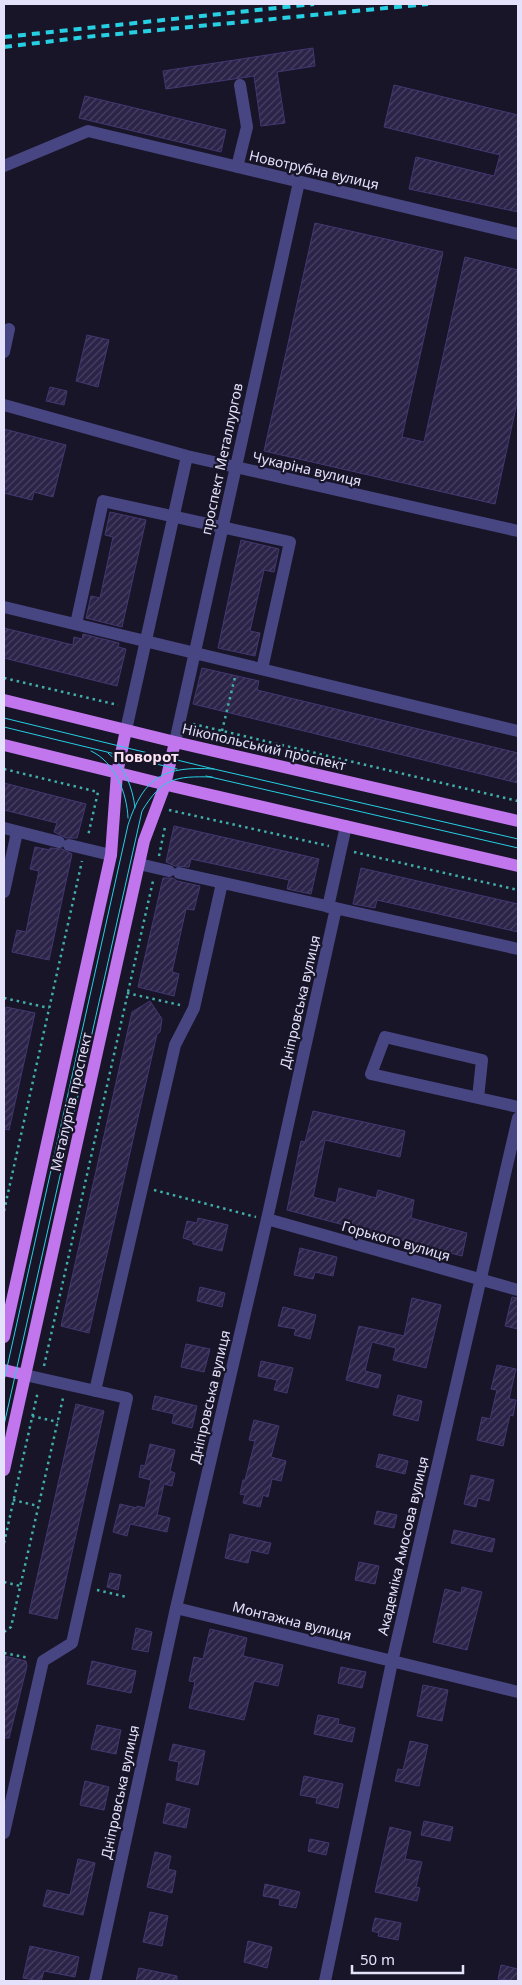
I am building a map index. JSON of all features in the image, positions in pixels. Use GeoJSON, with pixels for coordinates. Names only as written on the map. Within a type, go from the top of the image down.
{"type":"FeatureCollection","features":[{"type":"Feature","properties":{"kind":"main road","name":"Нікопольський проспект"},"geometry":{"type":"LineString","coordinates":[[4,700],[175,742],[518,821]]}},
{"type":"Feature","properties":{"kind":"main road","name":"Металургів проспект"},"geometry":{"type":"LineString","coordinates":[[4,1337],[111,855],[117,773],[126,730]]}},
{"type":"Feature","properties":{"kind":"main road","name":"Металургів проспект"},"geometry":{"type":"LineString","coordinates":[[4,1470],[139,864],[146,835],[165,785],[175,742]]}},
{"type":"Feature","properties":{"kind":"main road"},"geometry":{"type":"LineString","coordinates":[[4,745],[165,785],[518,866]]}},
{"type":"Feature","properties":{"kind":"main road"},"geometry":{"type":"LineString","coordinates":[[4,1370],[25,1375]]}},
{"type":"Feature","properties":{"kind":"street"},"geometry":{"type":"LineString","coordinates":[[237,167],[247,126],[240,85]]}},
{"type":"Feature","properties":{"kind":"street","name":"Новотрубна вулиця"},"geometry":{"type":"LineString","coordinates":[[4,166],[88,131],[518,234]]}},
{"type":"Feature","properties":{"kind":"street","name":"проспект Металлургов"},"geometry":{"type":"LineString","coordinates":[[175,742],[298,182]]}},
{"type":"Feature","properties":{"kind":"street"},"geometry":{"type":"LineString","coordinates":[[4,352],[9,329]]}},
{"type":"Feature","properties":{"kind":"street","name":"Чукаріна вулиця"},"geometry":{"type":"LineString","coordinates":[[4,405],[235,468],[518,531]]}},
{"type":"Feature","properties":{"kind":"street"},"geometry":{"type":"LineString","coordinates":[[126,730],[187,456]]}},
{"type":"Feature","properties":{"kind":"street"},"geometry":{"type":"LineString","coordinates":[[76,624],[103,501],[290,542],[262,669]]}},
{"type":"Feature","properties":{"kind":"street"},"geometry":{"type":"LineString","coordinates":[[4,607],[518,731]]}},
{"type":"Feature","properties":{"kind":"street","name":"Дніпровська вулиця"},"geometry":{"type":"LineString","coordinates":[[95,1981],[176,1608],[267,1220],[332,908],[346,826]]}},
{"type":"Feature","properties":{"kind":"street"},"geometry":{"type":"LineString","coordinates":[[4,828],[111,855]]}},
{"type":"Feature","properties":{"kind":"street"},"geometry":{"type":"LineString","coordinates":[[4,892],[17,832]]}},
{"type":"Feature","properties":{"kind":"street"},"geometry":{"type":"LineString","coordinates":[[139,864],[518,949]]}},
{"type":"Feature","properties":{"kind":"street"},"geometry":{"type":"LineString","coordinates":[[95,1390],[175,1045],[194,1008],[222,883]]}},
{"type":"Feature","properties":{"kind":"street"},"geometry":{"type":"LineString","coordinates":[[478,1098],[482,1060],[385,1037],[371,1074],[518,1108]]}},
{"type":"Feature","properties":{"kind":"street","name":"Академіка Амосова вулиця"},"geometry":{"type":"LineString","coordinates":[[325,1981],[392,1662],[518,1118]]}},
{"type":"Feature","properties":{"kind":"street","name":"Горького вулиця"},"geometry":{"type":"LineString","coordinates":[[267,1220],[518,1290]]}},
{"type":"Feature","properties":{"kind":"street"},"geometry":{"type":"LineString","coordinates":[[4,1833],[43,1661],[72,1643],[127,1398],[25,1375]]}},
{"type":"Feature","properties":{"kind":"street","name":"Монтажна вулиця"},"geometry":{"type":"LineString","coordinates":[[176,1608],[518,1692]]}},
{"type":"Feature","properties":{"kind":"path"},"geometry":{"type":"LineString","coordinates":[[222,731],[238,663]]}},
{"type":"Feature","properties":{"kind":"path"},"geometry":{"type":"LineString","coordinates":[[4,678],[118,706]]}},
{"type":"Feature","properties":{"kind":"path"},"geometry":{"type":"LineString","coordinates":[[193,724],[518,801]]}},
{"type":"Feature","properties":{"kind":"path"},"geometry":{"type":"LineString","coordinates":[[4,769],[98,792],[4,1211]]}},
{"type":"Feature","properties":{"kind":"path"},"geometry":{"type":"LineString","coordinates":[[167,817],[169,809]]}},
{"type":"Feature","properties":{"kind":"path"},"geometry":{"type":"LineString","coordinates":[[4,1543],[165,825]]}},
{"type":"Feature","properties":{"kind":"path"},"geometry":{"type":"LineString","coordinates":[[128,993],[194,1008]]}},
{"type":"Feature","properties":{"kind":"path"},"geometry":{"type":"LineString","coordinates":[[4,998],[49,1008]]}},
{"type":"Feature","properties":{"kind":"path"},"geometry":{"type":"LineString","coordinates":[[142,1187],[267,1220]]}},
{"type":"Feature","properties":{"kind":"path"},"geometry":{"type":"LineString","coordinates":[[4,1632],[11,1627],[66,1384]]}},
{"type":"Feature","properties":{"kind":"path"},"geometry":{"type":"LineString","coordinates":[[32,1416],[58,1422]]}},
{"type":"Feature","properties":{"kind":"path"},"geometry":{"type":"LineString","coordinates":[[13,1500],[38,1506]]}},
{"type":"Feature","properties":{"kind":"path"},"geometry":{"type":"LineString","coordinates":[[4,1582],[20,1586]]}},
{"type":"Feature","properties":{"kind":"path"},"geometry":{"type":"LineString","coordinates":[[97,1590],[128,1597]]}},
{"type":"Feature","properties":{"kind":"path"},"geometry":{"type":"LineString","coordinates":[[4,1653],[43,1661]]}},
{"type":"Feature","properties":{"kind":"building"},"geometry":{"type":"Polygon","coordinates":[[[313,48],[315,66],[277,72],[285,123],[261,126],[254,76],[166,89],[163,71],[313,48]]]}},
{"type":"Feature","properties":{"kind":"building"},"geometry":{"type":"Polygon","coordinates":[[[394,85],[518,115],[518,212],[409,189],[416,157],[494,176],[500,155],[384,127],[394,85]]]}},
{"type":"Feature","properties":{"kind":"building"},"geometry":{"type":"Polygon","coordinates":[[[85,96],[226,130],[221,152],[79,118],[85,96]]]}},
{"type":"Feature","properties":{"kind":"building"},"geometry":{"type":"Polygon","coordinates":[[[315,223],[443,252],[402,437],[424,442],[465,257],[518,270],[518,398],[495,504],[264,451],[315,223]]]}},
{"type":"Feature","properties":{"kind":"building"},"geometry":{"type":"Polygon","coordinates":[[[87,335],[109,340],[98,387],[76,381],[87,335]]]}},
{"type":"Feature","properties":{"kind":"building"},"geometry":{"type":"Polygon","coordinates":[[[50,387],[67,391],[64,405],[46,401],[50,387]]]}},
{"type":"Feature","properties":{"kind":"building"},"geometry":{"type":"Polygon","coordinates":[[[4,429],[66,445],[53,497],[34,492],[32,500],[4,493],[4,429]]]}},
{"type":"Feature","properties":{"kind":"building"},"geometry":{"type":"Polygon","coordinates":[[[110,512],[146,520],[122,627],[86,618],[91,596],[100,598],[113,537],[105,535],[110,512]]]}},
{"type":"Feature","properties":{"kind":"building"},"geometry":{"type":"Polygon","coordinates":[[[241,540],[279,549],[274,572],[264,570],[250,631],[260,633],[255,656],[218,648],[241,540]]]}},
{"type":"Feature","properties":{"kind":"building"},"geometry":{"type":"Polygon","coordinates":[[[4,628],[73,645],[74,637],[82,639],[83,634],[119,643],[118,647],[126,649],[117,686],[4,658],[4,628]]]}},
{"type":"Feature","properties":{"kind":"building"},"geometry":{"type":"Polygon","coordinates":[[[202,668],[259,681],[257,690],[518,753],[518,783],[193,704],[202,668]]]}},
{"type":"Feature","properties":{"kind":"building"},"geometry":{"type":"Polygon","coordinates":[[[4,783],[86,804],[77,838],[66,838],[54,832],[57,823],[4,810],[4,783]]]}},
{"type":"Feature","properties":{"kind":"building"},"geometry":{"type":"Polygon","coordinates":[[[174,826],[319,859],[311,894],[287,889],[289,880],[191,859],[189,867],[175,866],[166,862],[174,826]]]}},
{"type":"Feature","properties":{"kind":"building"},"geometry":{"type":"Polygon","coordinates":[[[35,847],[50,850],[50,848],[62,849],[72,854],[49,960],[12,952],[17,930],[26,932],[39,871],[30,869],[35,847]]]}},
{"type":"Feature","properties":{"kind":"building"},"geometry":{"type":"Polygon","coordinates":[[[361,868],[518,904],[518,932],[377,900],[375,908],[353,904],[361,868]]]}},
{"type":"Feature","properties":{"kind":"building"},"geometry":{"type":"Polygon","coordinates":[[[163,878],[173,878],[177,881],[200,886],[194,910],[186,909],[172,972],[179,974],[174,996],[138,987],[163,878]]]}},
{"type":"Feature","properties":{"kind":"building"},"geometry":{"type":"Polygon","coordinates":[[[150,1001],[162,1019],[160,1032],[157,1034],[89,1333],[61,1326],[132,1012],[150,1001]]]}},
{"type":"Feature","properties":{"kind":"building"},"geometry":{"type":"Polygon","coordinates":[[[6,1007],[35,1013],[9,1130],[4,1129],[4,1019],[6,1007]]]}},
{"type":"Feature","properties":{"kind":"building"},"geometry":{"type":"Polygon","coordinates":[[[313,1111],[405,1131],[400,1157],[325,1140],[313,1197],[336,1203],[339,1188],[376,1198],[378,1190],[414,1200],[411,1218],[467,1233],[462,1256],[287,1210],[301,1141],[305,1142],[313,1111]]]}},
{"type":"Feature","properties":{"kind":"building"},"geometry":{"type":"Polygon","coordinates":[[[198,1218],[228,1225],[222,1251],[193,1244],[193,1241],[183,1238],[187,1221],[197,1223],[198,1218]]]}},
{"type":"Feature","properties":{"kind":"building"},"geometry":{"type":"Polygon","coordinates":[[[300,1248],[337,1257],[333,1276],[315,1272],[313,1279],[294,1275],[300,1248]]]}},
{"type":"Feature","properties":{"kind":"building"},"geometry":{"type":"Polygon","coordinates":[[[200,1287],[225,1293],[222,1307],[197,1301],[200,1287]]]}},
{"type":"Feature","properties":{"kind":"building"},"geometry":{"type":"Polygon","coordinates":[[[512,1297],[518,1298],[518,1329],[505,1326],[512,1297]]]}},
{"type":"Feature","properties":{"kind":"building"},"geometry":{"type":"Polygon","coordinates":[[[412,1298],[441,1305],[426,1368],[393,1360],[396,1348],[372,1342],[365,1371],[381,1375],[378,1388],[346,1380],[359,1326],[404,1336],[412,1298]]]}},
{"type":"Feature","properties":{"kind":"building"},"geometry":{"type":"Polygon","coordinates":[[[283,1307],[316,1315],[310,1339],[294,1335],[296,1329],[278,1326],[283,1307]]]}},
{"type":"Feature","properties":{"kind":"building"},"geometry":{"type":"Polygon","coordinates":[[[186,1344],[210,1349],[204,1372],[181,1367],[186,1344]]]}},
{"type":"Feature","properties":{"kind":"building"},"geometry":{"type":"Polygon","coordinates":[[[261,1361],[293,1368],[287,1393],[274,1390],[277,1380],[258,1376],[261,1361]]]}},
{"type":"Feature","properties":{"kind":"building"},"geometry":{"type":"Polygon","coordinates":[[[497,1365],[516,1369],[509,1399],[516,1400],[513,1416],[510,1415],[503,1446],[477,1440],[482,1417],[490,1419],[497,1390],[491,1389],[497,1365]]]}},
{"type":"Feature","properties":{"kind":"building"},"geometry":{"type":"Polygon","coordinates":[[[398,1395],[422,1401],[418,1421],[393,1415],[398,1395]]]}},
{"type":"Feature","properties":{"kind":"building"},"geometry":{"type":"Polygon","coordinates":[[[155,1396],[197,1406],[192,1428],[172,1423],[174,1414],[152,1409],[155,1396]]]}},
{"type":"Feature","properties":{"kind":"building"},"geometry":{"type":"Polygon","coordinates":[[[76,1404],[104,1411],[57,1619],[29,1613],[76,1404]]]}},
{"type":"Feature","properties":{"kind":"building"},"geometry":{"type":"Polygon","coordinates":[[[254,1420],[279,1426],[271,1457],[286,1461],[281,1481],[272,1479],[268,1497],[263,1495],[260,1507],[243,1503],[245,1495],[240,1494],[255,1441],[249,1440],[254,1420]]]}},
{"type":"Feature","properties":{"kind":"building"},"geometry":{"type":"Polygon","coordinates":[[[150,1444],[175,1450],[170,1471],[175,1473],[172,1486],[164,1484],[157,1515],[170,1518],[167,1532],[130,1524],[127,1536],[113,1532],[120,1504],[145,1508],[151,1480],[139,1477],[141,1465],[145,1466],[150,1444]]]}},
{"type":"Feature","properties":{"kind":"building"},"geometry":{"type":"Polygon","coordinates":[[[379,1454],[408,1461],[405,1474],[376,1467],[379,1454]]]}},
{"type":"Feature","properties":{"kind":"building"},"geometry":{"type":"Polygon","coordinates":[[[471,1475],[494,1480],[489,1501],[478,1498],[476,1507],[464,1504],[471,1475]]]}},
{"type":"Feature","properties":{"kind":"building"},"geometry":{"type":"Polygon","coordinates":[[[377,1511],[397,1515],[394,1528],[374,1524],[377,1511]]]}},
{"type":"Feature","properties":{"kind":"building"},"geometry":{"type":"Polygon","coordinates":[[[454,1530],[495,1539],[492,1552],[451,1543],[454,1530]]]}},
{"type":"Feature","properties":{"kind":"building"},"geometry":{"type":"Polygon","coordinates":[[[230,1534],[271,1543],[268,1554],[251,1550],[248,1563],[225,1558],[230,1534]]]}},
{"type":"Feature","properties":{"kind":"building"},"geometry":{"type":"Polygon","coordinates":[[[359,1562],[379,1566],[375,1584],[355,1580],[359,1562]]]}},
{"type":"Feature","properties":{"kind":"building"},"geometry":{"type":"Polygon","coordinates":[[[110,1573],[121,1575],[118,1590],[107,1587],[110,1573]]]}},
{"type":"Feature","properties":{"kind":"building"},"geometry":{"type":"Polygon","coordinates":[[[462,1587],[482,1592],[467,1650],[433,1642],[445,1589],[461,1593],[462,1587]]]}},
{"type":"Feature","properties":{"kind":"building"},"geometry":{"type":"Polygon","coordinates":[[[136,1628],[152,1632],[148,1652],[132,1649],[136,1628]]]}},
{"type":"Feature","properties":{"kind":"building"},"geometry":{"type":"Polygon","coordinates":[[[210,1629],[247,1638],[243,1656],[283,1665],[278,1686],[254,1681],[244,1720],[189,1708],[195,1682],[189,1681],[194,1657],[203,1659],[210,1629]]]}},
{"type":"Feature","properties":{"kind":"building"},"geometry":{"type":"Polygon","coordinates":[[[4,1656],[26,1661],[27,1666],[9,1738],[4,1738],[4,1656]]]}},
{"type":"Feature","properties":{"kind":"building"},"geometry":{"type":"Polygon","coordinates":[[[92,1661],[136,1671],[131,1693],[87,1684],[92,1661]]]}},
{"type":"Feature","properties":{"kind":"building"},"geometry":{"type":"Polygon","coordinates":[[[341,1667],[366,1672],[362,1688],[338,1683],[341,1667]]]}},
{"type":"Feature","properties":{"kind":"building"},"geometry":{"type":"Polygon","coordinates":[[[423,1685],[448,1690],[442,1721],[417,1716],[423,1685]]]}},
{"type":"Feature","properties":{"kind":"building"},"geometry":{"type":"Polygon","coordinates":[[[318,1715],[339,1719],[338,1724],[355,1728],[352,1742],[314,1734],[318,1715]]]}},
{"type":"Feature","properties":{"kind":"building"},"geometry":{"type":"Polygon","coordinates":[[[97,1725],[121,1730],[116,1754],[91,1749],[97,1725]]]}},
{"type":"Feature","properties":{"kind":"building"},"geometry":{"type":"Polygon","coordinates":[[[410,1741],[428,1745],[419,1786],[395,1781],[398,1769],[403,1770],[410,1741]]]}},
{"type":"Feature","properties":{"kind":"building"},"geometry":{"type":"Polygon","coordinates":[[[173,1744],[205,1751],[198,1785],[176,1780],[179,1762],[169,1760],[173,1744]]]}},
{"type":"Feature","properties":{"kind":"building"},"geometry":{"type":"Polygon","coordinates":[[[304,1776],[343,1784],[338,1808],[316,1803],[317,1798],[300,1795],[304,1776]]]}},
{"type":"Feature","properties":{"kind":"building"},"geometry":{"type":"Polygon","coordinates":[[[85,1781],[109,1787],[104,1810],[80,1805],[85,1781]]]}},
{"type":"Feature","properties":{"kind":"building"},"geometry":{"type":"Polygon","coordinates":[[[167,1803],[190,1809],[186,1828],[163,1823],[167,1803]]]}},
{"type":"Feature","properties":{"kind":"building"},"geometry":{"type":"Polygon","coordinates":[[[424,1821],[453,1827],[450,1841],[421,1835],[424,1821]]]}},
{"type":"Feature","properties":{"kind":"building"},"geometry":{"type":"Polygon","coordinates":[[[390,1827],[411,1832],[405,1859],[422,1862],[416,1887],[420,1888],[417,1901],[375,1892],[390,1827]]]}},
{"type":"Feature","properties":{"kind":"building"},"geometry":{"type":"Polygon","coordinates":[[[310,1839],[329,1843],[326,1855],[308,1851],[310,1839]]]}},
{"type":"Feature","properties":{"kind":"building"},"geometry":{"type":"Polygon","coordinates":[[[155,1852],[171,1856],[168,1869],[176,1871],[172,1893],[147,1887],[155,1852]]]}},
{"type":"Feature","properties":{"kind":"building"},"geometry":{"type":"Polygon","coordinates":[[[78,1859],[95,1863],[83,1915],[43,1906],[47,1890],[70,1895],[78,1859]]]}},
{"type":"Feature","properties":{"kind":"building"},"geometry":{"type":"Polygon","coordinates":[[[265,1884],[300,1892],[296,1908],[279,1905],[280,1899],[263,1896],[265,1884]]]}},
{"type":"Feature","properties":{"kind":"building"},"geometry":{"type":"Polygon","coordinates":[[[150,1912],[168,1916],[162,1946],[143,1942],[150,1912]]]}},
{"type":"Feature","properties":{"kind":"building"},"geometry":{"type":"Polygon","coordinates":[[[375,1918],[401,1923],[398,1940],[378,1936],[379,1933],[372,1931],[375,1918]]]}},
{"type":"Feature","properties":{"kind":"building"},"geometry":{"type":"Polygon","coordinates":[[[248,1941],[272,1947],[267,1968],[244,1962],[248,1941]]]}},
{"type":"Feature","properties":{"kind":"building"},"geometry":{"type":"Polygon","coordinates":[[[30,1946],[79,1957],[75,1977],[44,1971],[41,1981],[23,1978],[30,1946]]]}},
{"type":"Feature","properties":{"kind":"building"},"geometry":{"type":"Polygon","coordinates":[[[501,1965],[518,1969],[518,1981],[498,1979],[501,1965]]]}},
{"type":"Feature","properties":{"kind":"building"},"geometry":{"type":"Polygon","coordinates":[[[139,1968],[177,1976],[177,1981],[136,1981],[139,1968]]]}},
{"type":"Feature","properties":{"kind":"tram line"},"geometry":{"type":"LineString","coordinates":[[4,718],[214,769],[518,839]]}},
{"type":"Feature","properties":{"kind":"tram line"},"geometry":{"type":"LineString","coordinates":[[4,727],[177,769]]}},
{"type":"Feature","properties":{"kind":"tram line"},"geometry":{"type":"LineString","coordinates":[[91,751],[107,763],[118,779],[125,799],[128,818]]}},
{"type":"Feature","properties":{"kind":"tram line"},"geometry":{"type":"LineString","coordinates":[[108,753],[119,764],[127,778],[135,808]]}},
{"type":"Feature","properties":{"kind":"tram line"},"geometry":{"type":"LineString","coordinates":[[4,1381],[128,825],[141,795],[158,777],[169,772],[182,770],[214,769]]}},
{"type":"Feature","properties":{"kind":"tram line"},"geometry":{"type":"LineString","coordinates":[[206,776],[518,848]]}},
{"type":"Feature","properties":{"kind":"tram line"},"geometry":{"type":"LineString","coordinates":[[4,1425],[142,811],[156,792],[163,785],[171,781],[188,777],[212,777]]}},
{"type":"Feature","properties":{"kind":"railway"},"geometry":{"type":"LineString","coordinates":[[4,37],[314,4]]}},
{"type":"Feature","properties":{"kind":"railway"},"geometry":{"type":"LineString","coordinates":[[4,47],[86,37],[428,4]]}},
{"type":"Feature","properties":{"kind":"district","name":"Поворот"},"geometry":{"type":"Point","coordinates":[146,757]}}]}
